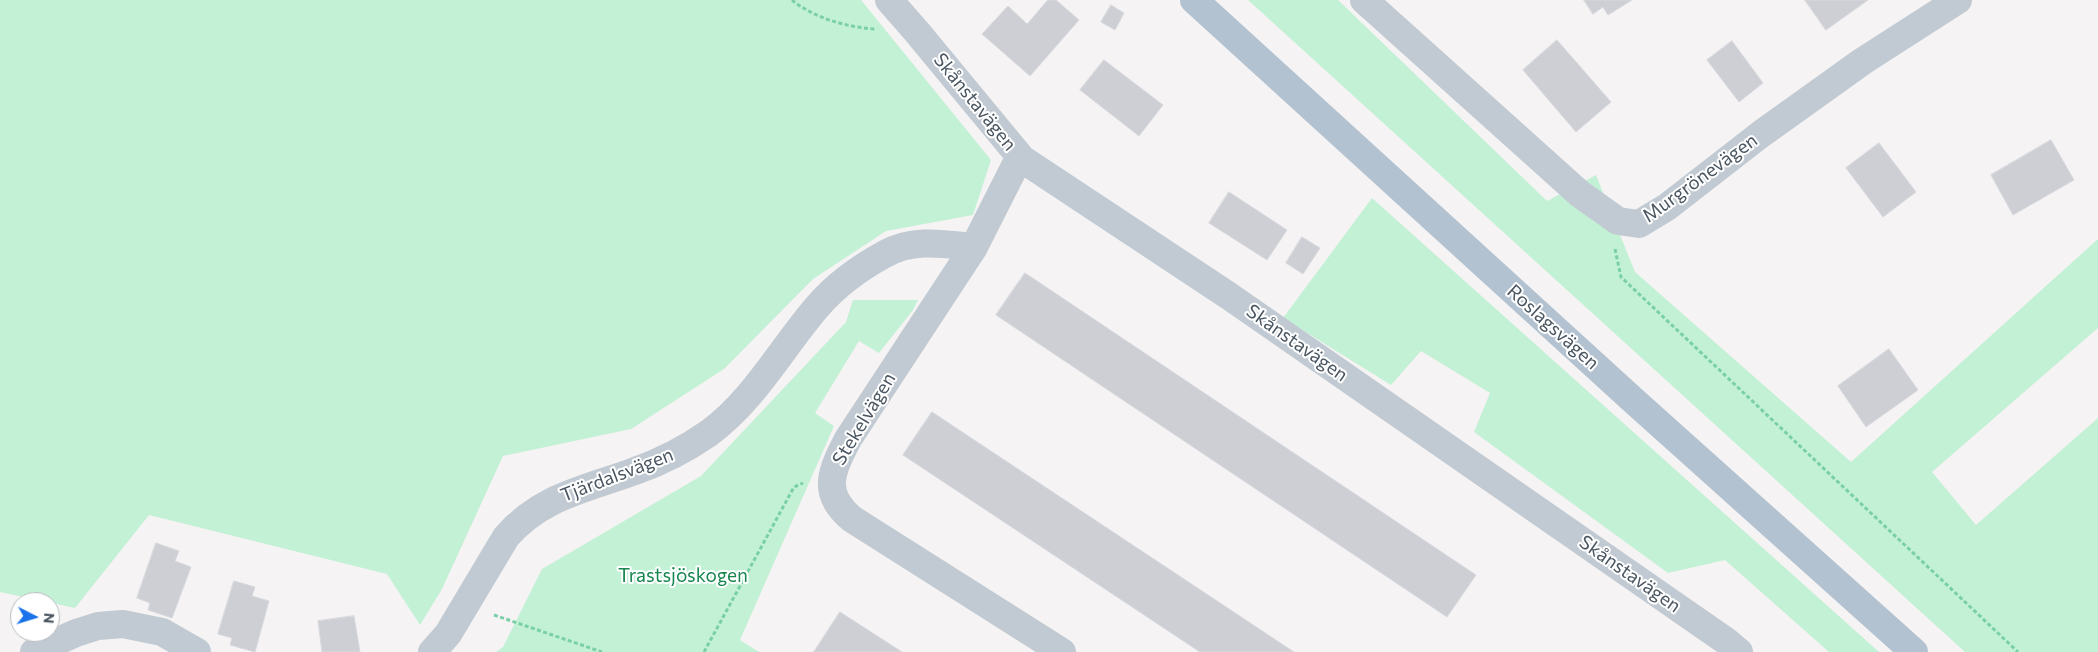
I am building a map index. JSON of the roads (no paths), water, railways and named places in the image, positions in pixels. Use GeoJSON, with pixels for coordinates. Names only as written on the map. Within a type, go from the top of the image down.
{"type":"FeatureCollection","features":[{"type":"Feature","properties":{"kind":"main road","name":"Roslagsvägen"},"geometry":{"type":"LineString","coordinates":[[1194,0],[1634,401],[1914,652]]}},
{"type":"Feature","properties":{"kind":"street","name":"Skånstavägen"},"geometry":{"type":"LineString","coordinates":[[889,0],[1022,159],[1229,296],[1726,641],[1739,652]]}},
{"type":"Feature","properties":{"kind":"street","name":"Murgrönevägen"},"geometry":{"type":"LineString","coordinates":[[1364,0],[1580,194],[1618,220],[1639,224],[1651,218],[1862,61],[1958,0]]}},
{"type":"Feature","properties":{"kind":"street","name":"Stekelvägen"},"geometry":{"type":"LineString","coordinates":[[1022,159],[1016,166],[974,247],[848,439],[833,469],[832,492],[842,510],[852,519],[1062,652]]}},
{"type":"Feature","properties":{"kind":"street","name":"Tjärdalsvägen"},"geometry":{"type":"LineString","coordinates":[[432,652],[448,634],[506,537],[517,524],[553,500],[663,460],[688,447],[710,431],[736,410],[818,306],[845,281],[886,253],[913,244],[934,243],[974,247]]}},
{"type":"Feature","properties":{"kind":"street"},"geometry":{"type":"LineString","coordinates":[[34,652],[76,633],[98,626],[122,624],[162,632],[197,652]]}},
{"type":"Feature","properties":{"kind":"park label","name":"Trastsjöskogen"},"geometry":{"type":"Point","coordinates":[683,576]}}]}
